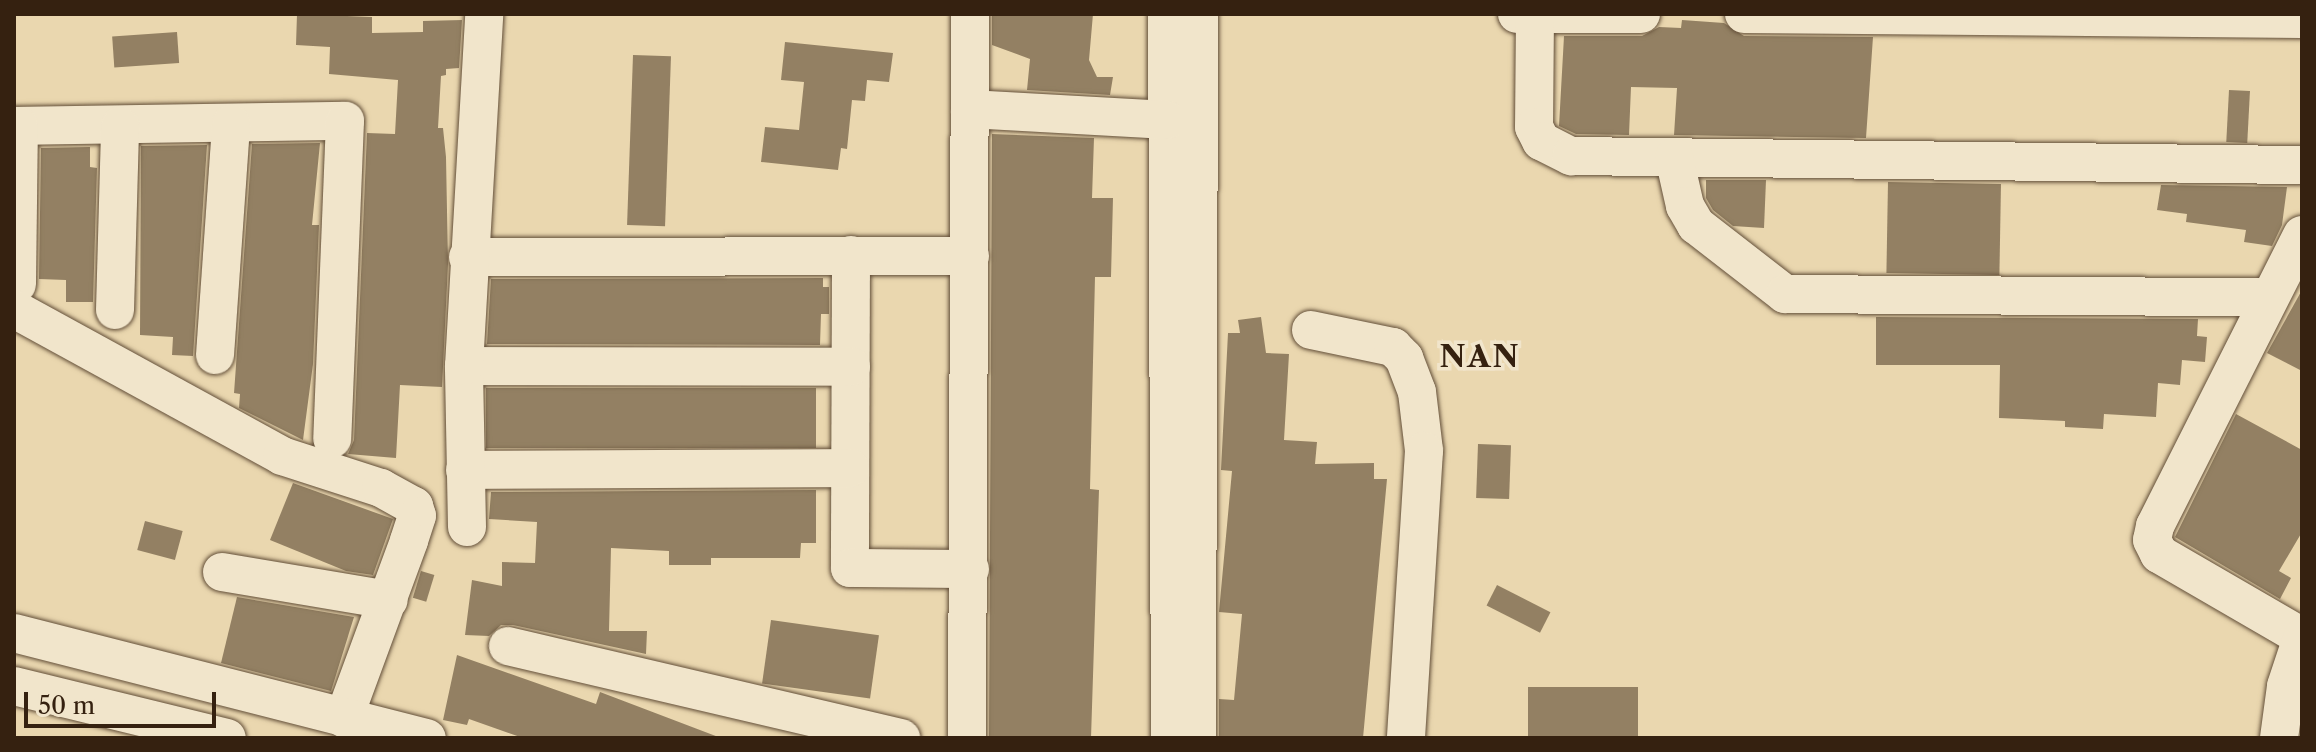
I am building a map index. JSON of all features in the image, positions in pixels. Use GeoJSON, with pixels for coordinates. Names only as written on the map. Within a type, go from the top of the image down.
{"type":"FeatureCollection","features":[{"type":"Feature","properties":{"kind":"street"},"geometry":{"type":"LineString","coordinates":[[467,527],[464,366],[484,14]]}},
{"type":"Feature","properties":{"kind":"street"},"geometry":{"type":"LineString","coordinates":[[967,738],[970,14]]}},
{"type":"Feature","properties":{"kind":"street"},"geometry":{"type":"LineString","coordinates":[[1167,14],[1170,738]]}},
{"type":"Feature","properties":{"kind":"street"},"geometry":{"type":"LineString","coordinates":[[1197,738],[1199,14]]}},
{"type":"Feature","properties":{"kind":"street"},"geometry":{"type":"LineString","coordinates":[[1517,14],[1641,14]]}},
{"type":"Feature","properties":{"kind":"street"},"geometry":{"type":"LineString","coordinates":[[1744,14],[2302,19]]}},
{"type":"Feature","properties":{"kind":"street"},"geometry":{"type":"LineString","coordinates":[[1535,15],[1531,114],[1541,141],[1571,156],[2302,165]]}},
{"type":"Feature","properties":{"kind":"street"},"geometry":{"type":"LineString","coordinates":[[970,109],[1167,120]]}},
{"type":"Feature","properties":{"kind":"street"},"geometry":{"type":"LineString","coordinates":[[332,439],[345,121],[16,126],[16,296],[282,456],[381,488],[414,506],[417,516],[344,718]]}},
{"type":"Feature","properties":{"kind":"street"},"geometry":{"type":"LineString","coordinates":[[215,355],[231,124]]}},
{"type":"Feature","properties":{"kind":"street"},"geometry":{"type":"LineString","coordinates":[[115,310],[120,126]]}},
{"type":"Feature","properties":{"kind":"street"},"geometry":{"type":"LineString","coordinates":[[1674,157],[1685,206],[1696,225],[1785,294],[2269,297]]}},
{"type":"Feature","properties":{"kind":"street"},"geometry":{"type":"LineString","coordinates":[[2279,738],[2286,686],[2302,638],[2159,554],[2152,540],[2302,235]]}},
{"type":"Feature","properties":{"kind":"street"},"geometry":{"type":"LineString","coordinates":[[851,255],[850,568],[970,569]]}},
{"type":"Feature","properties":{"kind":"street"},"geometry":{"type":"LineString","coordinates":[[468,257],[970,256]]}},
{"type":"Feature","properties":{"kind":"street"},"geometry":{"type":"LineString","coordinates":[[1311,330],[1393,347],[1404,358],[1417,392],[1424,451],[1406,738]]}},
{"type":"Feature","properties":{"kind":"street"},"geometry":{"type":"LineString","coordinates":[[464,366],[851,367]]}},
{"type":"Feature","properties":{"kind":"street"},"geometry":{"type":"LineString","coordinates":[[465,470],[850,468]]}},
{"type":"Feature","properties":{"kind":"street"},"geometry":{"type":"LineString","coordinates":[[222,572],[389,600]]}},
{"type":"Feature","properties":{"kind":"street"},"geometry":{"type":"LineString","coordinates":[[14,633],[427,738]]}},
{"type":"Feature","properties":{"kind":"street"},"geometry":{"type":"LineString","coordinates":[[508,646],[901,738]]}},
{"type":"Feature","properties":{"kind":"street"},"geometry":{"type":"LineString","coordinates":[[14,686],[227,738]]}},
{"type":"Feature","properties":{"kind":"building"},"geometry":{"type":"Polygon","coordinates":[[[297,14],[372,17],[372,33],[423,32],[423,21],[462,20],[459,68],[446,69],[446,75],[441,76],[438,128],[443,128],[446,157],[448,264],[442,387],[400,385],[396,458],[348,454],[354,440],[367,133],[395,134],[398,80],[329,74],[330,47],[296,45],[297,14]]]}},
{"type":"Feature","properties":{"kind":"building"},"geometry":{"type":"Polygon","coordinates":[[[992,14],[1093,14],[1089,60],[1097,77],[1113,77],[1110,95],[1027,90],[1030,59],[992,45],[992,14]]]}},
{"type":"Feature","properties":{"kind":"building"},"geometry":{"type":"Polygon","coordinates":[[[1682,20],[1724,23],[1744,36],[1873,37],[1866,138],[1674,135],[1677,88],[1631,87],[1629,135],[1576,134],[1559,126],[1564,36],[1642,36],[1659,27],[1681,28],[1682,20]]]}},
{"type":"Feature","properties":{"kind":"building"},"geometry":{"type":"Polygon","coordinates":[[[177,32],[179,63],[114,67],[112,37],[177,32]]]}},
{"type":"Feature","properties":{"kind":"building"},"geometry":{"type":"Polygon","coordinates":[[[785,42],[893,53],[889,82],[867,80],[865,101],[852,100],[847,149],[841,148],[838,170],[761,162],[765,127],[799,130],[804,82],[781,80],[785,42]]]}},
{"type":"Feature","properties":{"kind":"building"},"geometry":{"type":"Polygon","coordinates":[[[633,55],[671,56],[665,226],[627,225],[633,55]]]}},
{"type":"Feature","properties":{"kind":"building"},"geometry":{"type":"Polygon","coordinates":[[[2229,90],[2250,91],[2247,143],[2226,142],[2229,90]]]}},
{"type":"Feature","properties":{"kind":"building"},"geometry":{"type":"Polygon","coordinates":[[[992,134],[1094,138],[1092,198],[1113,198],[1111,277],[1095,277],[1090,489],[1099,490],[1091,738],[989,738],[992,134]]]}},
{"type":"Feature","properties":{"kind":"building"},"geometry":{"type":"Polygon","coordinates":[[[320,143],[312,225],[319,225],[313,364],[303,440],[239,408],[240,394],[234,393],[252,144],[320,143]]]}},
{"type":"Feature","properties":{"kind":"building"},"geometry":{"type":"Polygon","coordinates":[[[207,145],[193,356],[172,355],[173,337],[140,335],[141,146],[207,145]]]}},
{"type":"Feature","properties":{"kind":"building"},"geometry":{"type":"Polygon","coordinates":[[[90,147],[90,167],[97,168],[93,302],[66,302],[66,280],[39,279],[41,148],[90,147]]]}},
{"type":"Feature","properties":{"kind":"building"},"geometry":{"type":"Polygon","coordinates":[[[1706,180],[1766,180],[1764,228],[1733,226],[1713,210],[1706,198],[1706,180]]]}},
{"type":"Feature","properties":{"kind":"building"},"geometry":{"type":"Polygon","coordinates":[[[1888,182],[2001,184],[1999,275],[1886,273],[1888,182]]]}},
{"type":"Feature","properties":{"kind":"building"},"geometry":{"type":"Polygon","coordinates":[[[2161,185],[2287,187],[2282,225],[2272,246],[2244,242],[2246,230],[2186,222],[2187,214],[2157,210],[2161,185]]]}},
{"type":"Feature","properties":{"kind":"building"},"geometry":{"type":"Polygon","coordinates":[[[823,278],[823,287],[829,287],[829,314],[821,314],[820,345],[487,344],[491,279],[823,278]]]}},
{"type":"Feature","properties":{"kind":"building"},"geometry":{"type":"Polygon","coordinates":[[[2302,290],[2302,371],[2267,353],[2302,290]]]}},
{"type":"Feature","properties":{"kind":"building"},"geometry":{"type":"Polygon","coordinates":[[[1261,317],[1266,353],[1289,354],[1284,440],[1317,442],[1315,464],[1374,463],[1374,479],[1387,479],[1363,738],[1219,738],[1219,699],[1234,700],[1242,614],[1219,612],[1232,471],[1221,470],[1228,333],[1240,333],[1238,320],[1261,317]]]}},
{"type":"Feature","properties":{"kind":"building"},"geometry":{"type":"Polygon","coordinates":[[[1876,317],[2198,319],[2197,336],[2207,337],[2205,362],[2182,360],[2180,385],[2158,383],[2156,417],[2104,414],[2103,429],[2065,427],[2065,421],[1999,418],[2000,365],[1876,365],[1876,317]]]}},
{"type":"Feature","properties":{"kind":"building"},"geometry":{"type":"Polygon","coordinates":[[[486,388],[816,388],[816,448],[486,448],[486,388]]]}},
{"type":"Feature","properties":{"kind":"building"},"geometry":{"type":"Polygon","coordinates":[[[2236,414],[2302,450],[2302,532],[2279,571],[2291,578],[2280,599],[2175,537],[2236,414]]]}},
{"type":"Feature","properties":{"kind":"building"},"geometry":{"type":"Polygon","coordinates":[[[1478,444],[1511,445],[1509,499],[1476,498],[1478,444]]]}},
{"type":"Feature","properties":{"kind":"building"},"geometry":{"type":"Polygon","coordinates":[[[293,483],[393,519],[373,575],[346,571],[270,540],[293,483]]]}},
{"type":"Feature","properties":{"kind":"building"},"geometry":{"type":"Polygon","coordinates":[[[816,490],[816,543],[801,543],[800,558],[711,558],[711,565],[669,565],[669,551],[611,548],[609,631],[647,631],[646,654],[513,625],[501,625],[489,636],[465,635],[472,580],[502,586],[502,562],[535,563],[537,522],[489,519],[491,492],[816,490]]]}},
{"type":"Feature","properties":{"kind":"building"},"geometry":{"type":"Polygon","coordinates":[[[145,521],[183,531],[175,560],[137,550],[145,521]]]}},
{"type":"Feature","properties":{"kind":"building"},"geometry":{"type":"Polygon","coordinates":[[[421,571],[434,575],[426,602],[413,598],[421,571]]]}},
{"type":"Feature","properties":{"kind":"building"},"geometry":{"type":"Polygon","coordinates":[[[1497,585],[1550,612],[1540,633],[1487,605],[1497,585]]]}},
{"type":"Feature","properties":{"kind":"building"},"geometry":{"type":"Polygon","coordinates":[[[237,597],[354,617],[331,691],[221,663],[237,597]]]}},
{"type":"Feature","properties":{"kind":"building"},"geometry":{"type":"Polygon","coordinates":[[[771,620],[879,635],[870,699],[762,683],[771,620]]]}},
{"type":"Feature","properties":{"kind":"building"},"geometry":{"type":"Polygon","coordinates":[[[457,655],[596,704],[600,692],[721,738],[523,738],[469,719],[467,725],[443,720],[457,655]]]}},
{"type":"Feature","properties":{"kind":"building"},"geometry":{"type":"Polygon","coordinates":[[[1528,687],[1638,687],[1638,738],[1528,738],[1528,687]]]}},
{"type":"Feature","properties":{"kind":"district","name":"NAN"},"geometry":{"type":"Point","coordinates":[1480,357]}}]}
